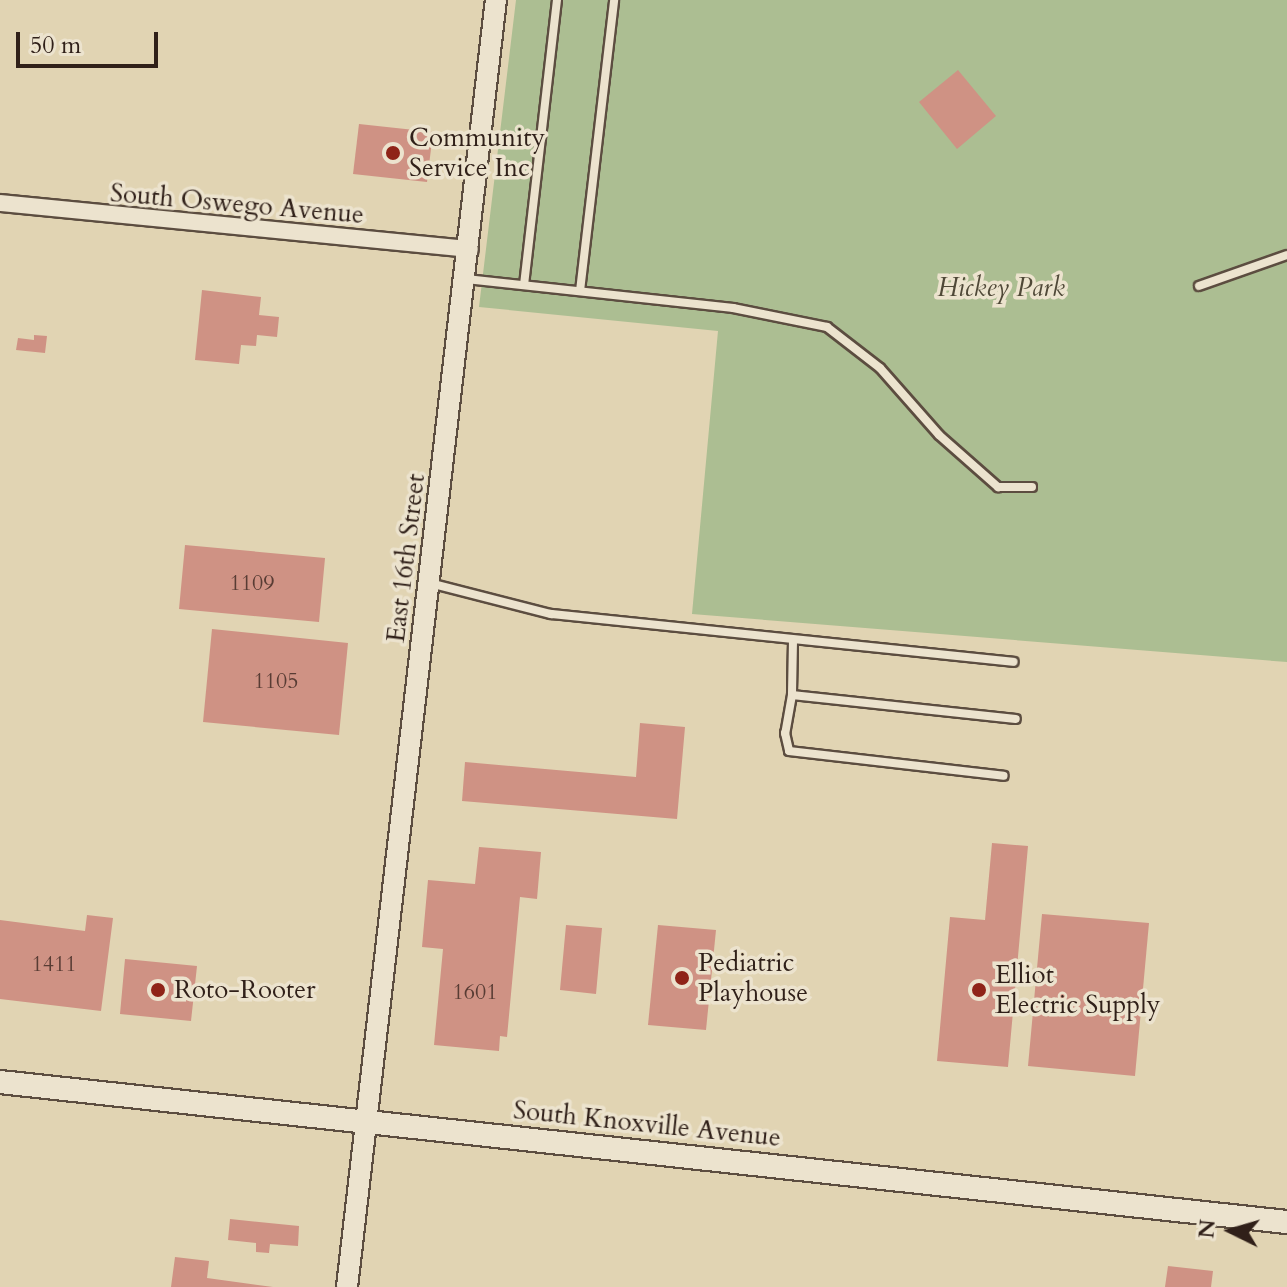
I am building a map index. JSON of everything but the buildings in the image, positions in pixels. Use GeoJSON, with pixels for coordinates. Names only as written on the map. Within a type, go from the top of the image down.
{"type":"FeatureCollection","features":[{"type":"Feature","properties":{"kind":"main road","name":"South Knoxville Avenue"},"geometry":{"type":"LineString","coordinates":[[0,1082],[1287,1222]]}},
{"type":"Feature","properties":{"kind":"street","name":"East 16th Street"},"geometry":{"type":"LineString","coordinates":[[347,1287],[364,1122],[470,249],[496,0]]}},
{"type":"Feature","properties":{"kind":"street","name":"South Oswego Avenue"},"geometry":{"type":"LineString","coordinates":[[0,203],[470,249]]}},
{"type":"Feature","properties":{"kind":"lane"},"geometry":{"type":"LineString","coordinates":[[524,285],[557,0]]}},
{"type":"Feature","properties":{"kind":"lane"},"geometry":{"type":"LineString","coordinates":[[580,291],[614,0]]}},
{"type":"Feature","properties":{"kind":"lane"},"geometry":{"type":"LineString","coordinates":[[1199,286],[1287,255]]}},
{"type":"Feature","properties":{"kind":"lane"},"geometry":{"type":"LineString","coordinates":[[466,279],[733,308],[827,327],[880,368],[939,435],[998,487],[1032,487]]}},
{"type":"Feature","properties":{"kind":"lane"},"geometry":{"type":"LineString","coordinates":[[429,583],[551,614],[1014,662]]}},
{"type":"Feature","properties":{"kind":"lane"},"geometry":{"type":"LineString","coordinates":[[793,641],[792,695],[785,733],[789,751],[1004,776]]}},
{"type":"Feature","properties":{"kind":"lane"},"geometry":{"type":"LineString","coordinates":[[792,695],[1016,719]]}},
{"type":"Feature","properties":{"kind":"green space","name":"Hickey Park"},"geometry":{"type":"Polygon","coordinates":[[[516,0],[1287,0],[1287,662],[692,614],[718,331],[479,307],[516,0]]]}},
{"type":"Feature","properties":{"kind":"place","name":"Community Service Inc"},"geometry":{"type":"Point","coordinates":[393,153]}},
{"type":"Feature","properties":{"kind":"place","name":"Pediatric Playhouse"},"geometry":{"type":"Point","coordinates":[682,978]}},
{"type":"Feature","properties":{"kind":"place","name":"Roto-Rooter"},"geometry":{"type":"Point","coordinates":[158,990]}},
{"type":"Feature","properties":{"kind":"place","name":"Elliot Electric Supply"},"geometry":{"type":"Point","coordinates":[979,990]}}]}
